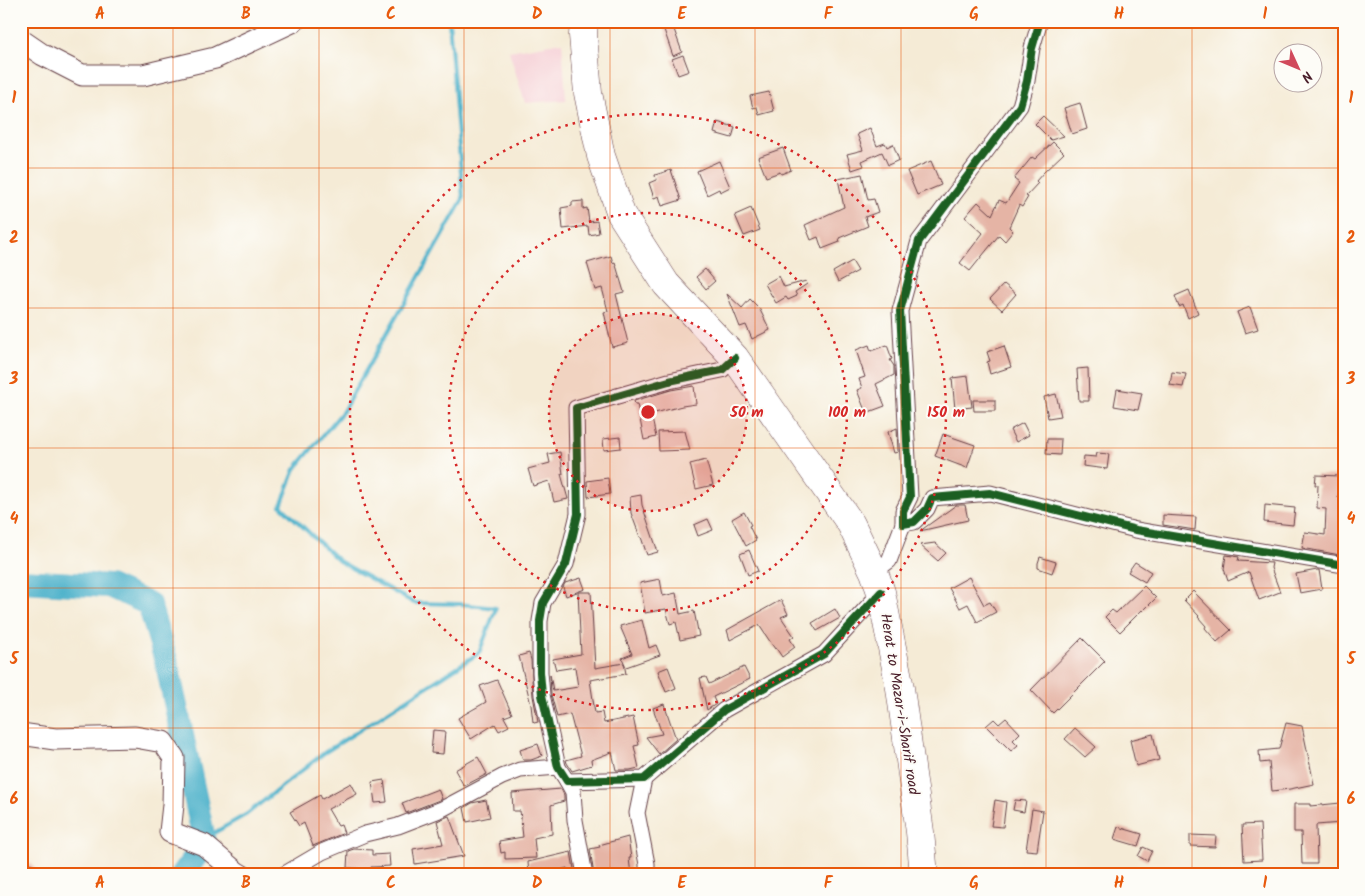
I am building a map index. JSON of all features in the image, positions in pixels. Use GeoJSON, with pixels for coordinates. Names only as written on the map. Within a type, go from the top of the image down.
{"type":"FeatureCollection","features":[{"type":"Feature","properties":{"kind":"highway","name":"Herat to Mazar-i-Sharif road"},"geometry":{"type":"LineString","coordinates":[[580,26],[588,93],[600,147],[620,214],[666,284],[735,358],[851,524],[877,582],[900,688],[920,832],[924,875]]}},
{"type":"Feature","properties":{"kind":"street"},"geometry":{"type":"LineString","coordinates":[[21,40],[43,56],[82,75],[144,75],[216,58],[294,21]]}},
{"type":"Feature","properties":{"kind":"street"},"geometry":{"type":"LineString","coordinates":[[647,875],[637,813],[644,779],[724,710],[824,654],[877,582],[889,561],[903,524],[903,511],[910,498],[900,311],[919,241],[1020,106],[1027,81],[1032,48],[1040,21]]}},
{"type":"Feature","properties":{"kind":"street"},"geometry":{"type":"LineString","coordinates":[[585,875],[575,820],[573,792],[558,767],[542,695],[540,672],[540,620],[544,603],[566,564],[578,514],[576,408],[669,382],[722,370],[735,358]]}},
{"type":"Feature","properties":{"kind":"street"},"geometry":{"type":"LineString","coordinates":[[903,524],[914,522],[927,509],[932,498],[990,493],[1136,530],[1344,564]]}},
{"type":"Feature","properties":{"kind":"street"},"geometry":{"type":"LineString","coordinates":[[21,734],[55,739],[135,737],[162,742],[174,758],[173,805],[170,832],[204,845],[241,875]]}},
{"type":"Feature","properties":{"kind":"street"},"geometry":{"type":"LineString","coordinates":[[283,875],[322,852],[366,834],[398,826],[442,810],[502,777],[520,770],[558,767]]}},
{"type":"Feature","properties":{"kind":"street"},"geometry":{"type":"LineString","coordinates":[[567,781],[644,779]]}},
{"type":"Feature","properties":{"kind":"shaded area"},"geometry":{"type":"Polygon","coordinates":[[[562,42],[566,100],[525,103],[509,51],[562,42]]]}},
{"type":"Feature","properties":{"kind":"building"},"geometry":{"type":"Polygon","coordinates":[[[661,21],[671,21],[682,52],[673,56],[661,21]]]}},
{"type":"Feature","properties":{"kind":"building"},"geometry":{"type":"Polygon","coordinates":[[[683,55],[689,71],[678,75],[672,59],[683,55]]]}},
{"type":"Feature","properties":{"kind":"building"},"geometry":{"type":"Polygon","coordinates":[[[769,92],[774,111],[759,115],[757,107],[753,108],[750,96],[769,92]]]}},
{"type":"Feature","properties":{"kind":"building"},"geometry":{"type":"Polygon","coordinates":[[[1080,103],[1087,129],[1072,134],[1064,108],[1080,103]]]}},
{"type":"Feature","properties":{"kind":"building"},"geometry":{"type":"Polygon","coordinates":[[[1043,116],[1064,136],[1051,140],[1035,124],[1043,116]]]}},
{"type":"Feature","properties":{"kind":"building"},"geometry":{"type":"Polygon","coordinates":[[[717,122],[735,127],[732,138],[714,133],[717,122]]]}},
{"type":"Feature","properties":{"kind":"building"},"geometry":{"type":"Polygon","coordinates":[[[870,128],[877,146],[885,143],[887,147],[893,144],[899,160],[888,165],[882,152],[862,161],[864,166],[852,170],[847,154],[863,150],[857,134],[870,128]]]}},
{"type":"Feature","properties":{"kind":"building"},"geometry":{"type":"Polygon","coordinates":[[[1053,142],[1064,153],[1036,181],[1038,183],[1026,196],[1028,197],[1022,207],[1019,205],[1009,227],[1013,231],[1005,241],[999,235],[970,271],[960,263],[983,233],[965,217],[978,202],[992,215],[999,200],[1006,203],[1019,183],[1014,179],[1032,157],[1035,159],[1053,142]]]}},
{"type":"Feature","properties":{"kind":"building"},"geometry":{"type":"Polygon","coordinates":[[[783,148],[791,170],[766,177],[758,157],[783,148]]]}},
{"type":"Feature","properties":{"kind":"building"},"geometry":{"type":"Polygon","coordinates":[[[719,161],[730,187],[720,192],[719,189],[707,195],[697,171],[719,161]]]}},
{"type":"Feature","properties":{"kind":"building"},"geometry":{"type":"Polygon","coordinates":[[[931,161],[941,185],[917,195],[907,171],[931,161]]]}},
{"type":"Feature","properties":{"kind":"building"},"geometry":{"type":"Polygon","coordinates":[[[671,170],[681,200],[662,206],[659,196],[654,198],[649,183],[656,180],[655,175],[671,170]]]}},
{"type":"Feature","properties":{"kind":"building"},"geometry":{"type":"Polygon","coordinates":[[[862,174],[868,200],[874,199],[878,212],[865,217],[868,226],[839,238],[840,242],[822,249],[818,237],[811,240],[805,225],[844,207],[838,179],[862,174]]]}},
{"type":"Feature","properties":{"kind":"building"},"geometry":{"type":"Polygon","coordinates":[[[583,201],[583,209],[587,208],[589,222],[597,221],[599,233],[589,235],[588,226],[563,229],[561,208],[572,206],[572,202],[583,201]]]}},
{"type":"Feature","properties":{"kind":"building"},"geometry":{"type":"Polygon","coordinates":[[[751,208],[760,230],[744,236],[735,215],[751,208]]]}},
{"type":"Feature","properties":{"kind":"building"},"geometry":{"type":"Polygon","coordinates":[[[611,256],[613,263],[615,262],[624,292],[616,294],[628,343],[612,347],[604,312],[608,311],[602,288],[595,290],[587,263],[611,256]]]}},
{"type":"Feature","properties":{"kind":"building"},"geometry":{"type":"Polygon","coordinates":[[[852,261],[858,271],[838,282],[833,272],[852,261]]]}},
{"type":"Feature","properties":{"kind":"building"},"geometry":{"type":"Polygon","coordinates":[[[705,269],[715,281],[706,289],[696,277],[705,269]]]}},
{"type":"Feature","properties":{"kind":"building"},"geometry":{"type":"Polygon","coordinates":[[[779,276],[784,287],[806,281],[807,284],[795,292],[797,296],[788,300],[786,297],[776,303],[765,284],[779,276]]]}},
{"type":"Feature","properties":{"kind":"building"},"geometry":{"type":"Polygon","coordinates":[[[1004,284],[1016,294],[1002,310],[990,299],[1004,284]]]}},
{"type":"Feature","properties":{"kind":"building"},"geometry":{"type":"Polygon","coordinates":[[[1189,290],[1198,313],[1188,318],[1183,305],[1179,307],[1175,296],[1189,290]]]}},
{"type":"Feature","properties":{"kind":"building"},"geometry":{"type":"Polygon","coordinates":[[[727,294],[742,308],[750,299],[759,308],[770,330],[752,339],[746,325],[740,327],[727,294]]]}},
{"type":"Feature","properties":{"kind":"building"},"geometry":{"type":"Polygon","coordinates":[[[1250,307],[1258,329],[1245,333],[1237,312],[1250,307]]]}},
{"type":"Feature","properties":{"kind":"building"},"geometry":{"type":"Polygon","coordinates":[[[869,345],[871,351],[887,345],[892,359],[890,360],[894,366],[894,375],[876,384],[885,406],[866,413],[857,390],[862,388],[859,379],[865,377],[856,350],[869,345]]]}},
{"type":"Feature","properties":{"kind":"building"},"geometry":{"type":"Polygon","coordinates":[[[1004,346],[1011,367],[990,374],[987,362],[990,361],[987,352],[1004,346]]]}},
{"type":"Feature","properties":{"kind":"building"},"geometry":{"type":"Polygon","coordinates":[[[1088,368],[1089,401],[1079,401],[1077,369],[1088,368]]]}},
{"type":"Feature","properties":{"kind":"building"},"geometry":{"type":"Polygon","coordinates":[[[1172,372],[1186,374],[1183,387],[1170,385],[1172,372]]]}},
{"type":"Feature","properties":{"kind":"building"},"geometry":{"type":"Polygon","coordinates":[[[968,376],[972,407],[955,409],[952,378],[968,376]]]}},
{"type":"Feature","properties":{"kind":"building"},"geometry":{"type":"Polygon","coordinates":[[[694,386],[696,404],[651,414],[656,437],[644,440],[637,404],[634,401],[671,390],[694,386]]]}},
{"type":"Feature","properties":{"kind":"building"},"geometry":{"type":"Polygon","coordinates":[[[1117,389],[1142,393],[1138,410],[1114,406],[1117,389]]]}},
{"type":"Feature","properties":{"kind":"building"},"geometry":{"type":"Polygon","coordinates":[[[1056,394],[1061,416],[1048,418],[1044,397],[1056,394]]]}},
{"type":"Feature","properties":{"kind":"building"},"geometry":{"type":"Polygon","coordinates":[[[973,400],[995,400],[995,411],[974,411],[973,400]]]}},
{"type":"Feature","properties":{"kind":"building"},"geometry":{"type":"Polygon","coordinates":[[[1023,423],[1029,435],[1016,442],[1010,430],[1023,423]]]}},
{"type":"Feature","properties":{"kind":"building"},"geometry":{"type":"Polygon","coordinates":[[[897,428],[898,452],[894,453],[888,432],[897,428]]]}},
{"type":"Feature","properties":{"kind":"building"},"geometry":{"type":"Polygon","coordinates":[[[685,431],[690,450],[659,451],[658,432],[685,431]]]}},
{"type":"Feature","properties":{"kind":"building"},"geometry":{"type":"Polygon","coordinates":[[[943,434],[975,445],[967,468],[935,456],[943,434]]]}},
{"type":"Feature","properties":{"kind":"building"},"geometry":{"type":"Polygon","coordinates":[[[620,437],[621,448],[604,450],[603,439],[620,437]]]}},
{"type":"Feature","properties":{"kind":"building"},"geometry":{"type":"Polygon","coordinates":[[[1047,439],[1061,439],[1060,455],[1046,454],[1047,439]]]}},
{"type":"Feature","properties":{"kind":"building"},"geometry":{"type":"Polygon","coordinates":[[[560,452],[563,474],[561,474],[568,499],[554,502],[549,481],[533,486],[528,469],[550,463],[548,454],[560,452]]]}},
{"type":"Feature","properties":{"kind":"building"},"geometry":{"type":"Polygon","coordinates":[[[1097,453],[1109,454],[1107,469],[1083,466],[1084,456],[1096,457],[1097,453]]]}},
{"type":"Feature","properties":{"kind":"building"},"geometry":{"type":"Polygon","coordinates":[[[706,460],[713,485],[696,489],[690,464],[706,460]]]}},
{"type":"Feature","properties":{"kind":"building"},"geometry":{"type":"Polygon","coordinates":[[[1316,475],[1340,476],[1338,497],[1343,497],[1344,515],[1340,555],[1302,548],[1305,532],[1325,535],[1326,509],[1317,508],[1318,485],[1315,485],[1316,475]]]}},
{"type":"Feature","properties":{"kind":"building"},"geometry":{"type":"Polygon","coordinates":[[[608,478],[610,494],[588,497],[587,481],[608,478]]]}},
{"type":"Feature","properties":{"kind":"building"},"geometry":{"type":"Polygon","coordinates":[[[641,495],[642,505],[658,552],[647,555],[631,513],[630,497],[641,495]]]}},
{"type":"Feature","properties":{"kind":"building"},"geometry":{"type":"Polygon","coordinates":[[[956,505],[965,505],[968,520],[920,531],[956,505]]]}},
{"type":"Feature","properties":{"kind":"building"},"geometry":{"type":"Polygon","coordinates":[[[1265,505],[1295,508],[1293,525],[1264,522],[1265,505]]]}},
{"type":"Feature","properties":{"kind":"building"},"geometry":{"type":"Polygon","coordinates":[[[744,512],[756,540],[746,546],[732,519],[744,512]]]}},
{"type":"Feature","properties":{"kind":"building"},"geometry":{"type":"Polygon","coordinates":[[[1163,515],[1196,517],[1195,530],[1163,525],[1163,515]]]}},
{"type":"Feature","properties":{"kind":"building"},"geometry":{"type":"Polygon","coordinates":[[[708,519],[713,530],[698,536],[694,525],[708,519]]]}},
{"type":"Feature","properties":{"kind":"building"},"geometry":{"type":"Polygon","coordinates":[[[935,543],[946,553],[938,561],[920,545],[935,543]]]}},
{"type":"Feature","properties":{"kind":"building"},"geometry":{"type":"Polygon","coordinates":[[[749,550],[758,571],[748,575],[740,554],[749,550]]]}},
{"type":"Feature","properties":{"kind":"building"},"geometry":{"type":"Polygon","coordinates":[[[1226,555],[1239,557],[1238,561],[1272,563],[1271,568],[1280,592],[1259,600],[1249,572],[1228,581],[1224,569],[1226,555]]]}},
{"type":"Feature","properties":{"kind":"building"},"geometry":{"type":"Polygon","coordinates":[[[1040,557],[1056,562],[1052,573],[1038,568],[1040,557]]]}},
{"type":"Feature","properties":{"kind":"building"},"geometry":{"type":"Polygon","coordinates":[[[1135,562],[1151,572],[1145,582],[1128,572],[1135,562]]]}},
{"type":"Feature","properties":{"kind":"building"},"geometry":{"type":"Polygon","coordinates":[[[1319,570],[1322,589],[1300,593],[1296,574],[1319,570]]]}},
{"type":"Feature","properties":{"kind":"building"},"geometry":{"type":"Polygon","coordinates":[[[969,577],[984,605],[990,602],[996,612],[977,622],[968,604],[960,608],[949,588],[969,577]]]}},
{"type":"Feature","properties":{"kind":"building"},"geometry":{"type":"Polygon","coordinates":[[[581,578],[585,589],[566,596],[563,587],[565,583],[581,578]]]}},
{"type":"Feature","properties":{"kind":"building"},"geometry":{"type":"Polygon","coordinates":[[[660,579],[663,596],[676,593],[680,614],[694,611],[699,636],[680,640],[676,622],[670,624],[666,609],[645,613],[640,583],[660,579]]]}},
{"type":"Feature","properties":{"kind":"building"},"geometry":{"type":"Polygon","coordinates":[[[1144,586],[1156,598],[1120,632],[1105,617],[1112,610],[1116,613],[1144,586]]]}},
{"type":"Feature","properties":{"kind":"building"},"geometry":{"type":"Polygon","coordinates":[[[1193,591],[1231,630],[1217,642],[1205,628],[1206,626],[1199,616],[1184,600],[1193,591]]]}},
{"type":"Feature","properties":{"kind":"building"},"geometry":{"type":"Polygon","coordinates":[[[578,592],[591,592],[595,668],[624,663],[626,674],[590,680],[595,713],[602,712],[604,723],[633,717],[639,745],[634,746],[639,768],[616,770],[612,752],[591,760],[592,765],[572,771],[567,763],[566,760],[581,756],[570,714],[557,717],[551,694],[550,674],[553,691],[578,687],[575,667],[556,670],[553,659],[581,654],[578,592]]]}},
{"type":"Feature","properties":{"kind":"building"},"geometry":{"type":"Polygon","coordinates":[[[781,600],[788,614],[781,617],[794,636],[790,639],[795,647],[782,657],[759,625],[730,640],[727,630],[781,600]]]}},
{"type":"Feature","properties":{"kind":"building"},"geometry":{"type":"Polygon","coordinates":[[[835,609],[840,618],[817,631],[812,623],[835,609]]]}},
{"type":"Feature","properties":{"kind":"building"},"geometry":{"type":"Polygon","coordinates":[[[642,620],[649,648],[656,645],[660,655],[626,667],[622,658],[632,654],[620,626],[642,620]]]}},
{"type":"Feature","properties":{"kind":"building"},"geometry":{"type":"Polygon","coordinates":[[[1082,638],[1105,661],[1053,713],[1031,690],[1082,638]]]}},
{"type":"Feature","properties":{"kind":"building"},"geometry":{"type":"Polygon","coordinates":[[[529,653],[533,696],[538,722],[534,723],[519,656],[529,653]]]}},
{"type":"Feature","properties":{"kind":"building"},"geometry":{"type":"Polygon","coordinates":[[[668,667],[676,688],[666,692],[658,671],[668,667]]]}},
{"type":"Feature","properties":{"kind":"building"},"geometry":{"type":"Polygon","coordinates":[[[744,667],[750,679],[713,697],[716,704],[707,710],[700,678],[706,677],[709,684],[744,667]]]}},
{"type":"Feature","properties":{"kind":"building"},"geometry":{"type":"Polygon","coordinates":[[[497,680],[512,714],[504,717],[509,726],[499,731],[495,724],[471,739],[458,718],[486,702],[480,686],[497,680]]]}},
{"type":"Feature","properties":{"kind":"building"},"geometry":{"type":"Polygon","coordinates":[[[664,704],[676,739],[659,754],[646,737],[662,734],[653,708],[664,704]]]}},
{"type":"Feature","properties":{"kind":"building"},"geometry":{"type":"Polygon","coordinates":[[[1006,718],[1020,733],[1013,740],[1018,745],[1011,751],[986,726],[994,719],[999,724],[1006,718]]]}},
{"type":"Feature","properties":{"kind":"building"},"geometry":{"type":"Polygon","coordinates":[[[1286,723],[1302,726],[1314,784],[1272,791],[1269,762],[1260,763],[1259,751],[1279,749],[1286,723]]]}},
{"type":"Feature","properties":{"kind":"building"},"geometry":{"type":"Polygon","coordinates":[[[1075,728],[1096,747],[1085,757],[1065,739],[1075,728]]]}},
{"type":"Feature","properties":{"kind":"building"},"geometry":{"type":"Polygon","coordinates":[[[433,730],[445,731],[443,754],[431,753],[433,730]]]}},
{"type":"Feature","properties":{"kind":"building"},"geometry":{"type":"Polygon","coordinates":[[[1153,734],[1159,760],[1136,766],[1130,740],[1153,734]]]}},
{"type":"Feature","properties":{"kind":"building"},"geometry":{"type":"Polygon","coordinates":[[[538,744],[542,756],[531,760],[523,760],[520,750],[538,744]]]}},
{"type":"Feature","properties":{"kind":"building"},"geometry":{"type":"Polygon","coordinates":[[[478,757],[487,774],[464,786],[455,770],[478,757]]]}},
{"type":"Feature","properties":{"kind":"building"},"geometry":{"type":"Polygon","coordinates":[[[384,780],[387,802],[375,803],[372,782],[384,780]]]}},
{"type":"Feature","properties":{"kind":"building"},"geometry":{"type":"Polygon","coordinates":[[[351,783],[357,794],[328,809],[338,826],[341,825],[344,833],[313,846],[304,823],[299,826],[290,812],[320,795],[322,799],[351,783]]]}},
{"type":"Feature","properties":{"kind":"building"},"geometry":{"type":"Polygon","coordinates":[[[438,789],[442,799],[406,813],[402,803],[438,789]]]}},
{"type":"Feature","properties":{"kind":"building"},"geometry":{"type":"Polygon","coordinates":[[[561,789],[564,801],[551,805],[552,834],[534,838],[536,858],[505,859],[505,852],[501,853],[499,841],[523,837],[520,811],[513,811],[512,793],[561,789]]]}},
{"type":"Feature","properties":{"kind":"building"},"geometry":{"type":"Polygon","coordinates":[[[486,800],[490,817],[467,822],[464,808],[472,803],[486,800]]]}},
{"type":"Feature","properties":{"kind":"building"},"geometry":{"type":"Polygon","coordinates":[[[995,800],[1006,802],[1003,827],[991,826],[995,800]]]}},
{"type":"Feature","properties":{"kind":"building"},"geometry":{"type":"Polygon","coordinates":[[[1015,800],[1026,801],[1024,812],[1013,810],[1015,800]]]}},
{"type":"Feature","properties":{"kind":"building"},"geometry":{"type":"Polygon","coordinates":[[[1341,803],[1342,823],[1316,825],[1317,864],[1302,864],[1301,832],[1294,832],[1294,804],[1310,804],[1310,806],[1341,803]]]}},
{"type":"Feature","properties":{"kind":"building"},"geometry":{"type":"Polygon","coordinates":[[[1032,809],[1043,811],[1037,851],[1026,850],[1032,809]]]}},
{"type":"Feature","properties":{"kind":"building"},"geometry":{"type":"Polygon","coordinates":[[[449,816],[464,856],[415,864],[413,849],[443,844],[437,821],[449,816]]]}},
{"type":"Feature","properties":{"kind":"building"},"geometry":{"type":"Polygon","coordinates":[[[1260,824],[1262,860],[1244,861],[1242,825],[1260,824]]]}},
{"type":"Feature","properties":{"kind":"building"},"geometry":{"type":"Polygon","coordinates":[[[1118,827],[1142,834],[1138,846],[1114,839],[1118,827]]]}},
{"type":"Feature","properties":{"kind":"building"},"geometry":{"type":"Polygon","coordinates":[[[1190,835],[1216,836],[1215,847],[1190,846],[1190,835]]]}},
{"type":"Feature","properties":{"kind":"building"},"geometry":{"type":"Polygon","coordinates":[[[628,837],[631,875],[594,875],[590,849],[628,837]]]}},
{"type":"Feature","properties":{"kind":"building"},"geometry":{"type":"Polygon","coordinates":[[[1143,847],[1152,851],[1147,861],[1138,856],[1143,847]]]}},
{"type":"Feature","properties":{"kind":"building"},"geometry":{"type":"Polygon","coordinates":[[[354,849],[372,850],[372,855],[389,854],[390,866],[371,867],[371,869],[347,868],[348,851],[354,849]]]}},
{"type":"Feature","properties":{"kind":"building"},"geometry":{"type":"Polygon","coordinates":[[[571,852],[575,875],[568,875],[567,868],[550,873],[529,875],[528,862],[571,852]]]}},
{"type":"Feature","properties":{"kind":"building"},"geometry":{"type":"Polygon","coordinates":[[[31,863],[39,875],[21,875],[21,869],[31,863]]]}},
{"type":"Feature","properties":{"kind":"waterway"},"geometry":{"type":"LineString","coordinates":[[207,837],[247,814],[324,753],[479,653],[496,608],[460,604],[414,603],[339,561],[281,506],[295,469],[343,411],[463,199],[449,21]]}},
{"type":"Feature","properties":{"kind":"waterway"},"geometry":{"type":"LineString","coordinates":[[21,581],[109,586],[149,604],[167,664],[204,839],[204,845],[182,875]]}},
{"type":"Feature","properties":{"kind":"cycle path"},"geometry":{"type":"LineString","coordinates":[[1040,21],[1032,48],[1027,81],[1020,106],[919,241],[900,311],[910,497],[903,511],[903,524],[914,522],[927,509],[932,498],[990,493],[1136,530],[1344,565]]}},
{"type":"Feature","properties":{"kind":"cycle path"},"geometry":{"type":"LineString","coordinates":[[735,358],[722,370],[669,381],[576,408],[578,514],[566,564],[543,603],[540,621],[542,695],[558,767],[567,781],[644,779],[724,710],[824,654],[881,592]]}}]}
